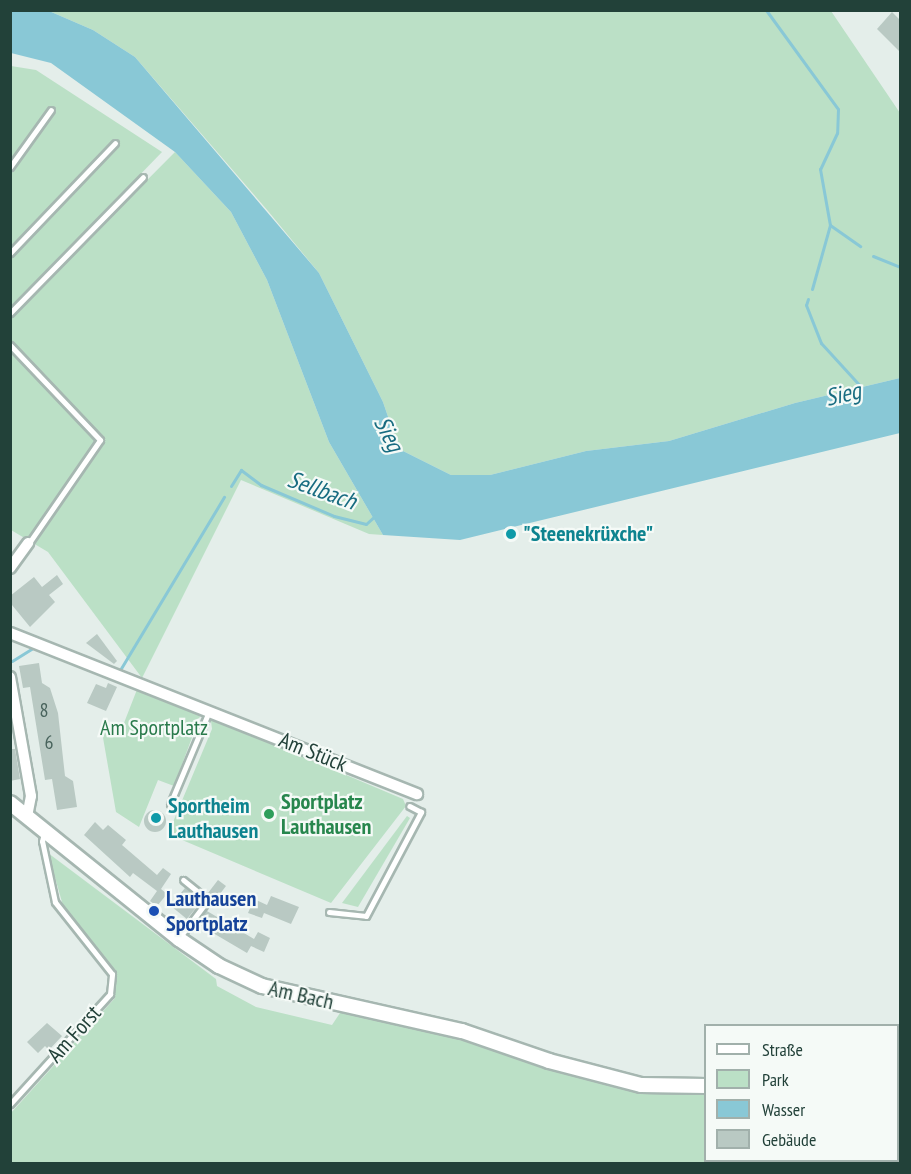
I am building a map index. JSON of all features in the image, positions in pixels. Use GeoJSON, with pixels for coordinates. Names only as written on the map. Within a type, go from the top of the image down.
{"type":"FeatureCollection","features":[{"type":"Feature","properties":{"kind":"street"},"geometry":{"type":"LineString","coordinates":[[10,568],[28,543]]}},
{"type":"Feature","properties":{"kind":"street","name":"Am Stück"},"geometry":{"type":"LineString","coordinates":[[10,633],[210,710],[417,794]]}},
{"type":"Feature","properties":{"kind":"street"},"geometry":{"type":"LineString","coordinates":[[10,677],[31,796],[27,816]]}},
{"type":"Feature","properties":{"kind":"street","name":"Am Bach"},"geometry":{"type":"LineString","coordinates":[[10,803],[178,939],[219,966],[262,986],[462,1031],[549,1061],[641,1085],[704,1086]]}},
{"type":"Feature","properties":{"kind":"lane"},"geometry":{"type":"LineString","coordinates":[[10,167],[51,110]]}},
{"type":"Feature","properties":{"kind":"lane"},"geometry":{"type":"LineString","coordinates":[[10,253],[115,144]]}},
{"type":"Feature","properties":{"kind":"lane"},"geometry":{"type":"LineString","coordinates":[[10,313],[143,177]]}},
{"type":"Feature","properties":{"kind":"lane"},"geometry":{"type":"LineString","coordinates":[[10,345],[100,440],[28,543]]}},
{"type":"Feature","properties":{"kind":"lane"},"geometry":{"type":"LineString","coordinates":[[170,804],[210,710]]}},
{"type":"Feature","properties":{"kind":"lane"},"geometry":{"type":"LineString","coordinates":[[329,912],[366,916],[421,812],[409,806]]}},
{"type":"Feature","properties":{"kind":"lane","name":"Am Forst"},"geometry":{"type":"LineString","coordinates":[[10,1104],[110,994],[112,974],[55,902],[42,842],[45,830]]}},
{"type":"Feature","properties":{"kind":"lane"},"geometry":{"type":"LineString","coordinates":[[178,939],[208,900],[183,880]]}},
{"type":"Feature","properties":{"kind":"green space"},"geometry":{"type":"Polygon","coordinates":[[[49,11],[831,11],[900,113],[900,378],[795,403],[669,441],[586,451],[490,475],[451,475],[399,449],[383,402],[319,273],[135,57],[93,30],[49,11]]]}},
{"type":"Feature","properties":{"kind":"green space"},"geometry":{"type":"Polygon","coordinates":[[[11,66],[36,70],[162,152],[11,308],[11,66]]]}},
{"type":"Feature","properties":{"kind":"green space"},"geometry":{"type":"Polygon","coordinates":[[[175,152],[231,212],[267,280],[329,442],[383,535],[369,534],[241,480],[142,678],[48,552],[11,530],[11,317],[175,152]]]}},
{"type":"Feature","properties":{"kind":"green space","name":"Sportplatz Lauthausen"},"geometry":{"type":"Polygon","coordinates":[[[138,687],[403,799],[406,806],[331,903],[168,834],[212,729],[211,721],[200,716],[174,786],[158,780],[139,827],[116,812],[102,732],[122,728],[138,687]]]}},
{"type":"Feature","properties":{"kind":"green space"},"geometry":{"type":"Polygon","coordinates":[[[407,816],[410,818],[358,907],[342,903],[407,816]]]}},
{"type":"Feature","properties":{"kind":"green space"},"geometry":{"type":"Polygon","coordinates":[[[48,853],[216,979],[217,986],[256,1007],[332,1025],[342,1010],[641,1086],[704,1087],[704,1162],[899,1162],[900,1088],[900,1163],[11,1163],[10,1114],[115,998],[114,976],[64,909],[48,853]]]}},
{"type":"Feature","properties":{"kind":"water","name":"Sieg"},"geometry":{"type":"Polygon","coordinates":[[[10,11],[49,11],[93,30],[135,57],[319,273],[383,402],[399,449],[451,475],[490,475],[586,451],[669,441],[795,403],[900,378],[900,433],[460,540],[383,535],[329,442],[267,280],[231,212],[175,152],[51,63],[11,53],[10,11]]]}},
{"type":"Feature","properties":{"kind":"building"},"geometry":{"type":"Polygon","coordinates":[[[892,12],[900,20],[900,52],[877,29],[892,12]]]}},
{"type":"Feature","properties":{"kind":"building"},"geometry":{"type":"Polygon","coordinates":[[[57,575],[63,584],[49,595],[55,602],[30,627],[12,605],[10,596],[34,577],[42,587],[57,575]]]}},
{"type":"Feature","properties":{"kind":"building"},"geometry":{"type":"Polygon","coordinates":[[[97,634],[117,661],[114,664],[86,643],[97,634]]]}},
{"type":"Feature","properties":{"kind":"building"},"geometry":{"type":"Polygon","coordinates":[[[39,663],[42,683],[50,688],[58,713],[65,776],[73,781],[77,807],[57,810],[52,779],[45,780],[30,687],[23,688],[19,666],[39,663]]]}},
{"type":"Feature","properties":{"kind":"building"},"geometry":{"type":"Polygon","coordinates":[[[108,683],[117,687],[106,711],[87,703],[96,684],[106,688],[108,683]]]}},
{"type":"Feature","properties":{"kind":"building"},"geometry":{"type":"Polygon","coordinates":[[[10,749],[15,749],[20,779],[10,781],[10,749]]]}},
{"type":"Feature","properties":{"kind":"building","name":"Sportheim Lauthausen"},"geometry":{"type":"Polygon","coordinates":[[[155,810],[163,813],[166,821],[163,829],[155,832],[147,829],[144,821],[147,813],[155,810]]]}},
{"type":"Feature","properties":{"kind":"building"},"geometry":{"type":"Polygon","coordinates":[[[95,822],[103,830],[108,825],[126,840],[122,845],[157,875],[163,868],[171,874],[161,889],[167,894],[157,906],[150,901],[157,891],[133,873],[130,877],[84,835],[95,822]]]}},
{"type":"Feature","properties":{"kind":"building"},"geometry":{"type":"Polygon","coordinates":[[[218,880],[226,886],[207,911],[254,939],[258,932],[270,938],[264,952],[251,946],[247,953],[196,923],[212,902],[208,893],[218,880]]]}},
{"type":"Feature","properties":{"kind":"building"},"geometry":{"type":"Polygon","coordinates":[[[185,888],[201,901],[187,919],[171,906],[185,888]]]}},
{"type":"Feature","properties":{"kind":"building"},"geometry":{"type":"Polygon","coordinates":[[[271,896],[299,907],[291,924],[264,913],[262,918],[248,913],[254,899],[267,905],[271,896]]]}},
{"type":"Feature","properties":{"kind":"building"},"geometry":{"type":"Polygon","coordinates":[[[47,1023],[62,1036],[49,1050],[45,1046],[38,1053],[27,1042],[47,1023]]]}},
{"type":"Feature","properties":{"kind":"waterway"},"geometry":{"type":"LineString","coordinates":[[766,10],[838,109],[837,133],[820,169],[830,225],[860,246]]}},
{"type":"Feature","properties":{"kind":"waterway"},"geometry":{"type":"LineString","coordinates":[[812,289],[830,225]]}},
{"type":"Feature","properties":{"kind":"waterway"},"geometry":{"type":"LineString","coordinates":[[873,256],[900,267]]}},
{"type":"Feature","properties":{"kind":"waterway","name":"Sieg"},"geometry":{"type":"LineString","coordinates":[[808,299],[806,305],[821,343],[863,389]]}},
{"type":"Feature","properties":{"kind":"waterway","name":"Sellbach"},"geometry":{"type":"LineString","coordinates":[[231,486],[241,470],[261,485],[334,516],[366,524],[375,516]]}},
{"type":"Feature","properties":{"kind":"waterway","name":"Sellbach"},"geometry":{"type":"LineString","coordinates":[[120,670],[224,497]]}},
{"type":"Feature","properties":{"kind":"waterway","name":"Sellbach"},"geometry":{"type":"LineString","coordinates":[[12,661],[34,647]]}},
{"type":"Feature","properties":{"kind":"place","name":"\"Steenekrüxche\""},"geometry":{"type":"Point","coordinates":[511,534]}},
{"type":"Feature","properties":{"kind":"place","name":"Sportplatz Lauthausen"},"geometry":{"type":"Point","coordinates":[269,814]}},
{"type":"Feature","properties":{"kind":"place","name":"Sportheim Lauthausen"},"geometry":{"type":"Point","coordinates":[156,818]}},
{"type":"Feature","properties":{"kind":"place","name":"Lauthausen Sportplatz"},"geometry":{"type":"Point","coordinates":[154,911]}},
{"type":"Feature","properties":{"kind":"park label","name":"Am Sportplatz"},"geometry":{"type":"Point","coordinates":[154,728]}}]}
